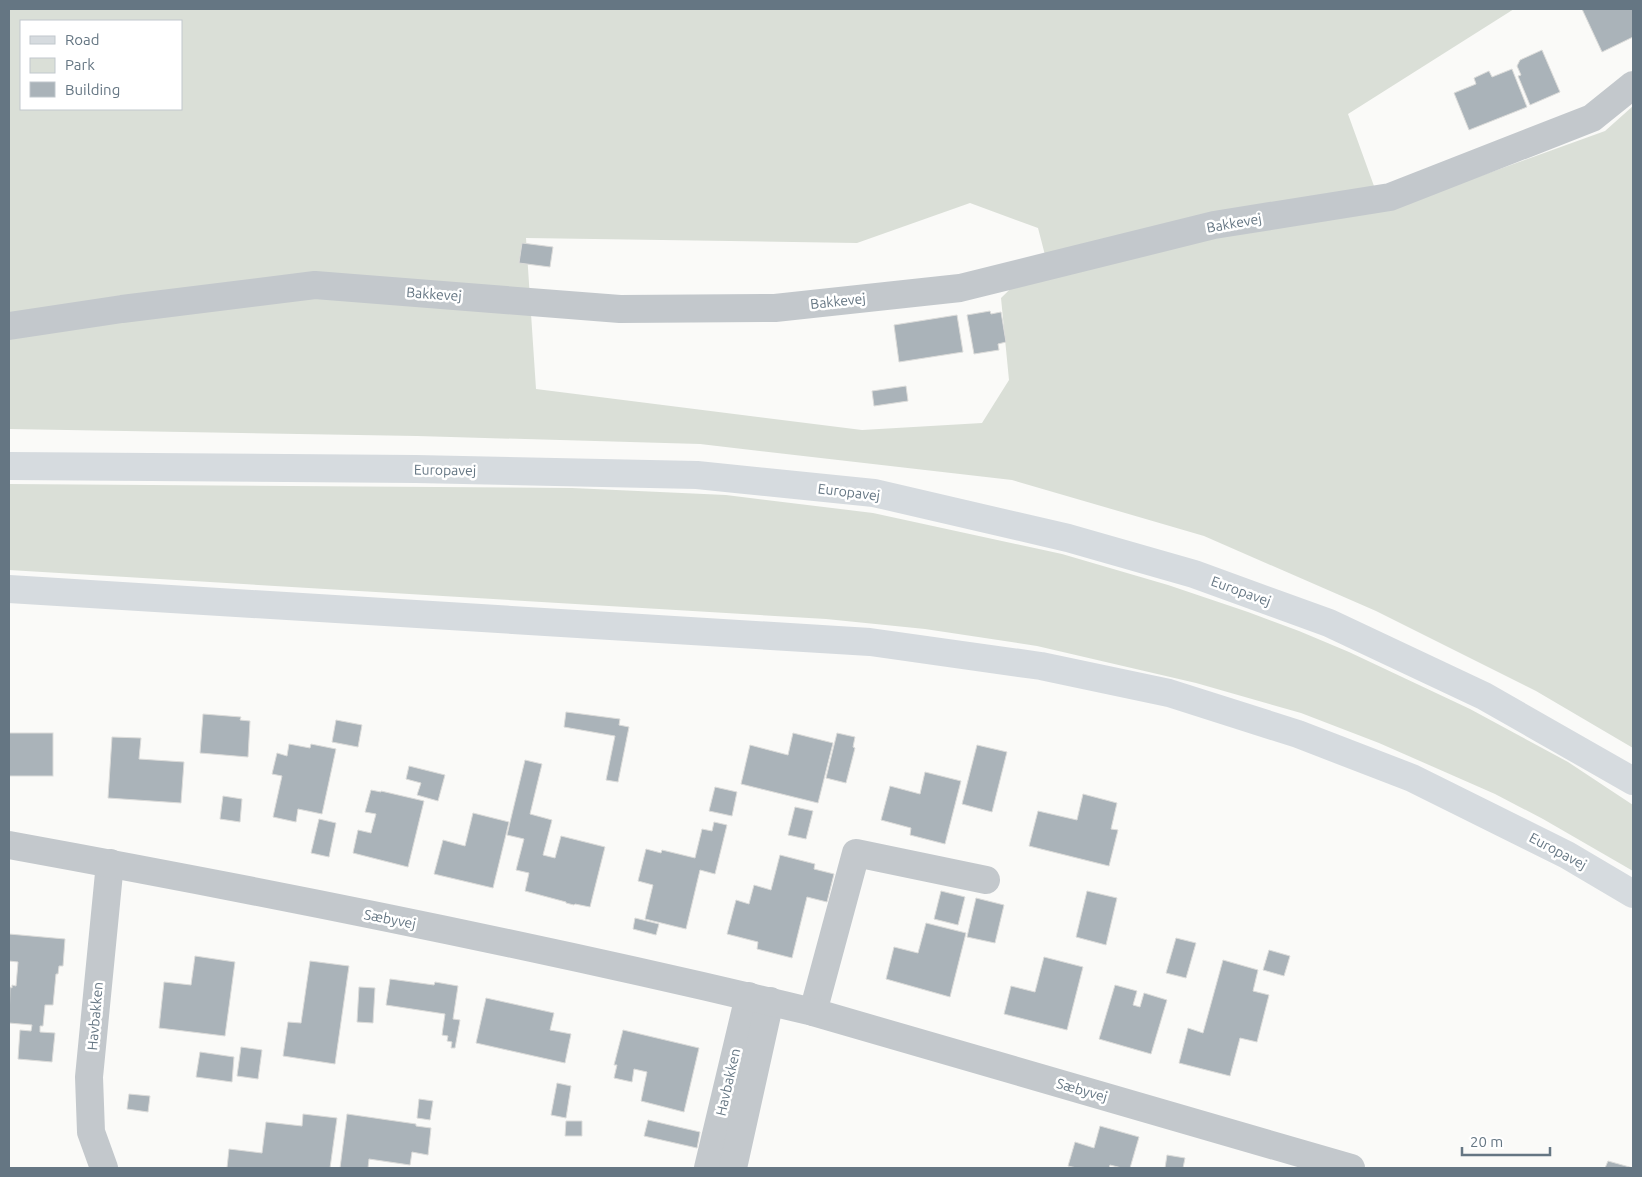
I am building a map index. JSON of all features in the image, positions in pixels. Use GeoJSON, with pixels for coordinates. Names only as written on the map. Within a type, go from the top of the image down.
{"type":"FeatureCollection","features":[{"type":"Feature","properties":{"kind":"main road","name":"Europavej"},"geometry":{"type":"LineString","coordinates":[[9,466],[406,469],[697,475],[874,494],[1068,538],[1186,571],[1329,623],[1484,696],[1633,781]]}},
{"type":"Feature","properties":{"kind":"main road","name":"Europavej"},"geometry":{"type":"LineString","coordinates":[[9,589],[870,642],[1041,666],[1169,694],[1298,734],[1324,744],[1412,778],[1567,855],[1633,894]]}},
{"type":"Feature","properties":{"kind":"street","name":"Bakkevej"},"geometry":{"type":"LineString","coordinates":[[9,326],[122,309],[315,285],[620,308],[775,308],[960,288],[1214,225],[1390,197],[1592,118],[1633,84]]}},
{"type":"Feature","properties":{"kind":"street","name":"Sæbyvej"},"geometry":{"type":"LineString","coordinates":[[9,845],[461,932],[759,999],[813,1012],[1351,1168]]}},
{"type":"Feature","properties":{"kind":"street"},"geometry":{"type":"LineString","coordinates":[[813,1012],[856,853],[986,880]]}},
{"type":"Feature","properties":{"kind":"street","name":"Havbakken"},"geometry":{"type":"LineString","coordinates":[[104,1168],[91,1132],[89,1077],[110,863]]}},
{"type":"Feature","properties":{"kind":"street","name":"Havbakken"},"geometry":{"type":"LineString","coordinates":[[708,1168],[759,999]]}},
{"type":"Feature","properties":{"kind":"street"},"geometry":{"type":"LineString","coordinates":[[733,1168],[759,999]]}},
{"type":"Feature","properties":{"kind":"green space"},"geometry":{"type":"Polygon","coordinates":[[[9,9],[1514,9],[1348,114],[1383,211],[1605,131],[1633,106],[1633,748],[1536,691],[1376,611],[1204,536],[1012,480],[700,444],[417,436],[9,429],[9,9]],[[970,203],[857,243],[526,238],[536,389],[862,430],[982,423],[1009,380],[1001,298],[1045,255],[1038,228],[970,203]]]}},
{"type":"Feature","properties":{"kind":"green space"},"geometry":{"type":"Polygon","coordinates":[[[9,484],[572,488],[726,495],[873,513],[1062,554],[1168,585],[1299,631],[1349,652],[1470,709],[1568,762],[1633,805],[1633,871],[1543,819],[1495,794],[1379,743],[1301,713],[1196,683],[1037,646],[925,629],[826,619],[9,570],[9,484]]]}},
{"type":"Feature","properties":{"kind":"building"},"geometry":{"type":"Polygon","coordinates":[[[1582,9],[1633,9],[1633,37],[1602,52],[1582,9]]]}},
{"type":"Feature","properties":{"kind":"building"},"geometry":{"type":"Polygon","coordinates":[[[1542,50],[1560,92],[1530,105],[1518,76],[1521,75],[1517,66],[1520,60],[1542,50]]]}},
{"type":"Feature","properties":{"kind":"building"},"geometry":{"type":"Polygon","coordinates":[[[1512,69],[1527,107],[1469,130],[1454,93],[1476,84],[1474,78],[1489,71],[1492,77],[1512,69]]]}},
{"type":"Feature","properties":{"kind":"building"},"geometry":{"type":"Polygon","coordinates":[[[522,243],[553,247],[550,267],[519,263],[522,243]]]}},
{"type":"Feature","properties":{"kind":"building"},"geometry":{"type":"Polygon","coordinates":[[[990,311],[991,314],[1001,312],[1006,342],[998,344],[999,350],[974,354],[967,315],[990,311]]]}},
{"type":"Feature","properties":{"kind":"building"},"geometry":{"type":"Polygon","coordinates":[[[957,315],[963,352],[899,362],[894,325],[957,315]]]}},
{"type":"Feature","properties":{"kind":"building"},"geometry":{"type":"Polygon","coordinates":[[[906,386],[908,401],[874,406],[872,391],[906,386]]]}},
{"type":"Feature","properties":{"kind":"building"},"geometry":{"type":"Polygon","coordinates":[[[566,712],[620,719],[619,725],[629,727],[618,782],[606,780],[615,736],[564,727],[566,712]]]}},
{"type":"Feature","properties":{"kind":"building"},"geometry":{"type":"Polygon","coordinates":[[[203,714],[241,717],[240,720],[250,721],[248,757],[200,753],[203,714]]]}},
{"type":"Feature","properties":{"kind":"building"},"geometry":{"type":"Polygon","coordinates":[[[336,720],[362,725],[358,747],[332,742],[336,720]]]}},
{"type":"Feature","properties":{"kind":"building"},"geometry":{"type":"Polygon","coordinates":[[[9,733],[53,733],[53,776],[9,776],[9,733]]]}},
{"type":"Feature","properties":{"kind":"building"},"geometry":{"type":"Polygon","coordinates":[[[793,733],[833,743],[818,803],[741,784],[750,745],[788,755],[793,733]]]}},
{"type":"Feature","properties":{"kind":"building"},"geometry":{"type":"Polygon","coordinates":[[[837,733],[855,737],[853,747],[855,748],[846,783],[826,778],[837,733]]]}},
{"type":"Feature","properties":{"kind":"building"},"geometry":{"type":"Polygon","coordinates":[[[112,737],[141,738],[139,759],[184,762],[181,803],[108,798],[112,737]]]}},
{"type":"Feature","properties":{"kind":"building"},"geometry":{"type":"Polygon","coordinates":[[[289,744],[310,748],[311,744],[336,749],[322,814],[298,809],[296,822],[273,817],[282,776],[272,774],[277,753],[287,756],[289,744]]]}},
{"type":"Feature","properties":{"kind":"building"},"geometry":{"type":"Polygon","coordinates":[[[977,745],[1007,752],[992,812],[962,804],[977,745]]]}},
{"type":"Feature","properties":{"kind":"building"},"geometry":{"type":"Polygon","coordinates":[[[525,760],[542,764],[530,814],[552,820],[543,855],[555,858],[561,836],[605,847],[590,907],[574,905],[525,891],[529,873],[516,870],[524,839],[507,835],[525,760]]]}},
{"type":"Feature","properties":{"kind":"building"},"geometry":{"type":"Polygon","coordinates":[[[409,766],[445,775],[438,801],[417,795],[421,783],[406,779],[409,766]]]}},
{"type":"Feature","properties":{"kind":"building"},"geometry":{"type":"Polygon","coordinates":[[[925,772],[961,781],[945,844],[910,835],[911,828],[881,820],[890,786],[920,794],[925,772]]]}},
{"type":"Feature","properties":{"kind":"building"},"geometry":{"type":"Polygon","coordinates":[[[715,787],[737,792],[732,816],[709,811],[715,787]]]}},
{"type":"Feature","properties":{"kind":"building"},"geometry":{"type":"Polygon","coordinates":[[[371,790],[424,801],[408,867],[353,853],[358,830],[371,833],[376,814],[365,812],[371,790]]]}},
{"type":"Feature","properties":{"kind":"building"},"geometry":{"type":"Polygon","coordinates":[[[1083,794],[1117,803],[1111,829],[1118,830],[1109,866],[1029,846],[1038,811],[1077,820],[1083,794]]]}},
{"type":"Feature","properties":{"kind":"building"},"geometry":{"type":"Polygon","coordinates":[[[223,796],[242,799],[240,822],[220,819],[223,796]]]}},
{"type":"Feature","properties":{"kind":"building"},"geometry":{"type":"Polygon","coordinates":[[[795,807],[813,811],[806,839],[788,835],[795,807]]]}},
{"type":"Feature","properties":{"kind":"building"},"geometry":{"type":"Polygon","coordinates":[[[473,813],[509,822],[493,888],[434,874],[443,840],[465,846],[473,813]]]}},
{"type":"Feature","properties":{"kind":"building"},"geometry":{"type":"Polygon","coordinates":[[[319,819],[336,823],[329,857],[311,853],[319,819]]]}},
{"type":"Feature","properties":{"kind":"building"},"geometry":{"type":"Polygon","coordinates":[[[714,822],[727,825],[715,874],[700,870],[686,929],[645,919],[653,885],[638,881],[646,849],[661,853],[662,850],[695,858],[702,829],[712,831],[714,822]]]}},
{"type":"Feature","properties":{"kind":"building"},"geometry":{"type":"Polygon","coordinates":[[[780,855],[815,864],[814,869],[834,874],[827,902],[807,897],[792,958],[757,949],[758,942],[727,934],[736,900],[749,904],[754,885],[771,890],[780,855]]]}},
{"type":"Feature","properties":{"kind":"building"},"geometry":{"type":"Polygon","coordinates":[[[941,891],[965,897],[958,925],[934,919],[941,891]]]}},
{"type":"Feature","properties":{"kind":"building"},"geometry":{"type":"Polygon","coordinates":[[[1087,891],[1117,898],[1106,945],[1076,937],[1087,891]]]}},
{"type":"Feature","properties":{"kind":"building"},"geometry":{"type":"Polygon","coordinates":[[[976,898],[1004,905],[995,943],[967,937],[976,898]]]}},
{"type":"Feature","properties":{"kind":"building"},"geometry":{"type":"Polygon","coordinates":[[[635,918],[659,924],[656,935],[633,929],[635,918]]]}},
{"type":"Feature","properties":{"kind":"building"},"geometry":{"type":"Polygon","coordinates":[[[926,923],[966,933],[950,997],[886,979],[894,947],[918,953],[926,923]]]}},
{"type":"Feature","properties":{"kind":"building"},"geometry":{"type":"Polygon","coordinates":[[[9,934],[65,939],[63,966],[59,966],[58,974],[56,974],[53,1005],[45,1005],[43,1026],[40,1026],[40,1032],[55,1033],[52,1062],[18,1059],[20,1030],[31,1031],[32,1025],[9,1023],[10,987],[12,988],[12,985],[16,986],[18,962],[9,961],[9,934]]]}},
{"type":"Feature","properties":{"kind":"building"},"geometry":{"type":"Polygon","coordinates":[[[1176,938],[1196,943],[1186,978],[1166,973],[1176,938]]]}},
{"type":"Feature","properties":{"kind":"building"},"geometry":{"type":"Polygon","coordinates":[[[1269,950],[1290,956],[1284,976],[1263,970],[1269,950]]]}},
{"type":"Feature","properties":{"kind":"building"},"geometry":{"type":"Polygon","coordinates":[[[195,956],[235,962],[225,1036],[159,1028],[164,982],[191,985],[195,956]]]}},
{"type":"Feature","properties":{"kind":"building"},"geometry":{"type":"Polygon","coordinates":[[[1044,957],[1083,967],[1067,1030],[1004,1014],[1011,986],[1035,992],[1044,957]]]}},
{"type":"Feature","properties":{"kind":"building"},"geometry":{"type":"Polygon","coordinates":[[[1223,960],[1258,970],[1253,991],[1269,995],[1257,1042],[1240,1038],[1230,1076],[1179,1063],[1188,1028],[1203,1033],[1223,960]]]}},
{"type":"Feature","properties":{"kind":"building"},"geometry":{"type":"Polygon","coordinates":[[[310,961],[349,966],[335,1064],[283,1056],[288,1022],[301,1023],[310,961]]]}},
{"type":"Feature","properties":{"kind":"building"},"geometry":{"type":"Polygon","coordinates":[[[390,979],[434,985],[435,982],[458,986],[453,1019],[460,1020],[455,1048],[451,1048],[452,1042],[447,1041],[448,1036],[442,1035],[445,1014],[386,1005],[390,979]]]}},
{"type":"Feature","properties":{"kind":"building"},"geometry":{"type":"Polygon","coordinates":[[[1115,985],[1137,991],[1133,1005],[1140,1007],[1144,993],[1167,1000],[1151,1054],[1099,1039],[1115,985]]]}},
{"type":"Feature","properties":{"kind":"building"},"geometry":{"type":"Polygon","coordinates":[[[359,987],[375,988],[373,1023],[357,1022],[359,987]]]}},
{"type":"Feature","properties":{"kind":"building"},"geometry":{"type":"Polygon","coordinates":[[[486,998],[554,1013],[550,1030],[571,1034],[565,1063],[476,1043],[486,998]]]}},
{"type":"Feature","properties":{"kind":"building"},"geometry":{"type":"Polygon","coordinates":[[[623,1030],[699,1048],[684,1112],[641,1101],[647,1072],[634,1069],[632,1082],[614,1078],[617,1065],[614,1065],[623,1030]]]}},
{"type":"Feature","properties":{"kind":"building"},"geometry":{"type":"Polygon","coordinates":[[[241,1047],[262,1050],[258,1079],[237,1076],[241,1047]]]}},
{"type":"Feature","properties":{"kind":"building"},"geometry":{"type":"Polygon","coordinates":[[[200,1052],[234,1057],[232,1082],[196,1077],[200,1052]]]}},
{"type":"Feature","properties":{"kind":"building"},"geometry":{"type":"Polygon","coordinates":[[[557,1083],[571,1086],[566,1118],[551,1115],[557,1083]]]}},
{"type":"Feature","properties":{"kind":"building"},"geometry":{"type":"Polygon","coordinates":[[[129,1094],[150,1096],[148,1112],[127,1109],[129,1094]]]}},
{"type":"Feature","properties":{"kind":"building"},"geometry":{"type":"Polygon","coordinates":[[[419,1099],[433,1101],[430,1120],[417,1118],[419,1099]]]}},
{"type":"Feature","properties":{"kind":"building"},"geometry":{"type":"Polygon","coordinates":[[[303,1114],[337,1118],[330,1168],[227,1168],[229,1149],[262,1153],[266,1122],[302,1126],[303,1114]]]}},
{"type":"Feature","properties":{"kind":"building"},"geometry":{"type":"Polygon","coordinates":[[[347,1114],[431,1128],[428,1155],[412,1152],[410,1165],[369,1159],[368,1168],[340,1168],[347,1114]]]}},
{"type":"Feature","properties":{"kind":"building"},"geometry":{"type":"Polygon","coordinates":[[[648,1120],[700,1132],[697,1148],[644,1136],[648,1120]]]}},
{"type":"Feature","properties":{"kind":"building"},"geometry":{"type":"Polygon","coordinates":[[[566,1121],[582,1121],[582,1136],[565,1136],[566,1121]]]}},
{"type":"Feature","properties":{"kind":"building"},"geometry":{"type":"Polygon","coordinates":[[[1100,1126],[1139,1137],[1130,1168],[1110,1165],[1109,1168],[1077,1168],[1068,1166],[1075,1142],[1094,1148],[1100,1126]]]}},
{"type":"Feature","properties":{"kind":"building"},"geometry":{"type":"Polygon","coordinates":[[[1167,1155],[1185,1158],[1183,1168],[1165,1168],[1167,1155]]]}},
{"type":"Feature","properties":{"kind":"building"},"geometry":{"type":"Polygon","coordinates":[[[1608,1161],[1633,1168],[1605,1168],[1608,1161]]]}}]}
